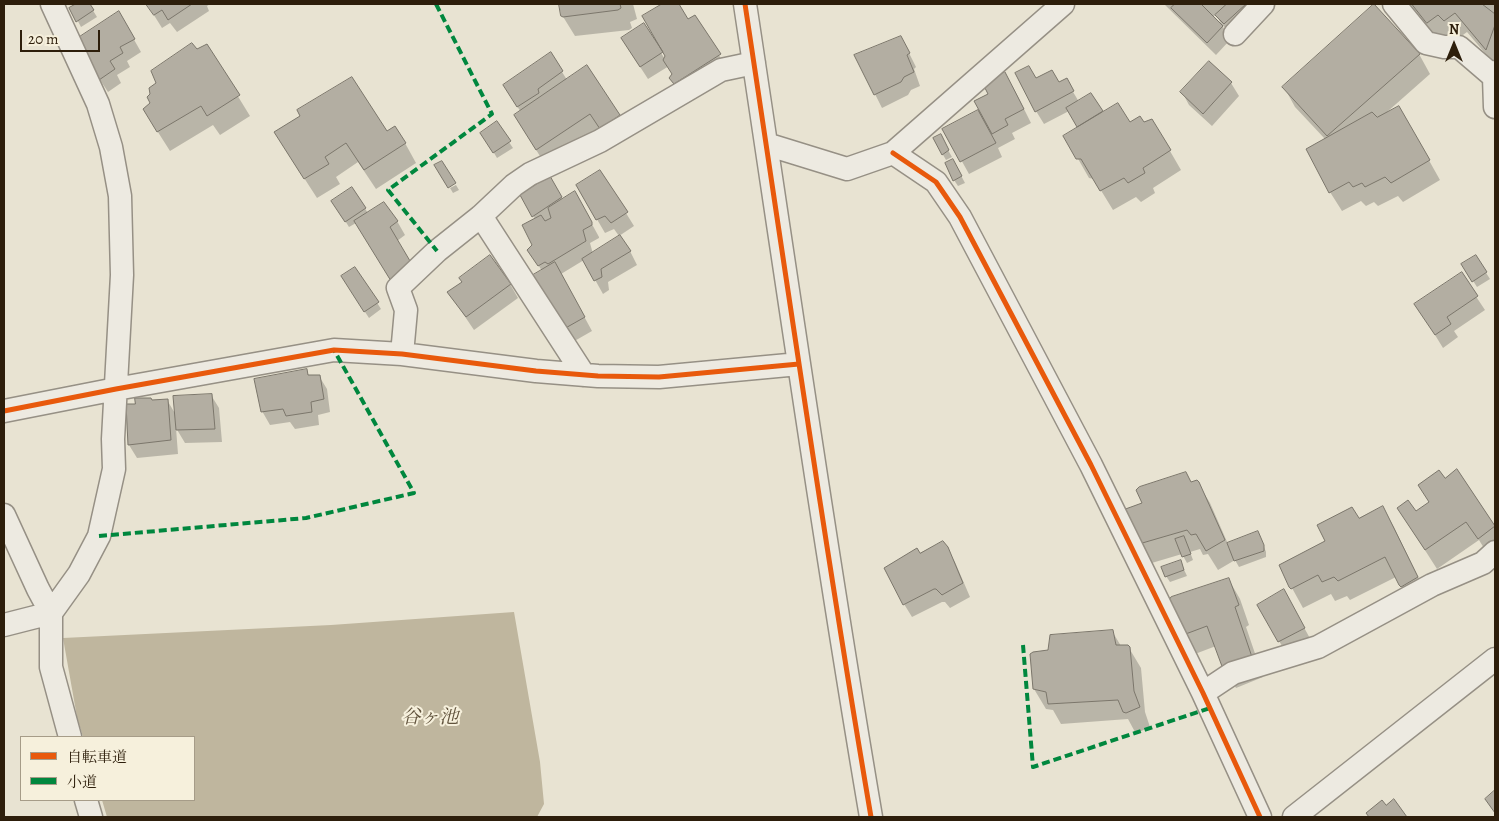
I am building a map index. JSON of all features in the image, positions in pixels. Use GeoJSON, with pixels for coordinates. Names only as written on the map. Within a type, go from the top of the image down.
{"type":"FeatureCollection","features":[{"type":"Feature","properties":{"kind":"street"},"geometry":{"type":"LineString","coordinates":[[4,624],[51,613],[79,574],[99,536],[114,469],[113,439],[122,276],[120,196],[111,147],[98,104],[52,4]]}},
{"type":"Feature","properties":{"kind":"street"},"geometry":{"type":"LineString","coordinates":[[745,4],[852,707],[871,817]]}},
{"type":"Feature","properties":{"kind":"street"},"geometry":{"type":"LineString","coordinates":[[766,144],[847,169],[893,153],[1063,4]]}},
{"type":"Feature","properties":{"kind":"street"},"geometry":{"type":"LineString","coordinates":[[1235,34],[1263,4]]}},
{"type":"Feature","properties":{"kind":"street"},"geometry":{"type":"LineString","coordinates":[[1394,4],[1426,43],[1444,47],[1459,47],[1495,75],[1495,107]]}},
{"type":"Feature","properties":{"kind":"street"},"geometry":{"type":"LineString","coordinates":[[402,354],[406,310],[398,288],[437,251],[481,216],[514,186],[530,174],[600,141],[721,70],[754,63]]}},
{"type":"Feature","properties":{"kind":"street"},"geometry":{"type":"LineString","coordinates":[[893,153],[936,182],[960,217],[1091,465],[1204,693],[1260,817]]}},
{"type":"Feature","properties":{"kind":"street"},"geometry":{"type":"LineString","coordinates":[[481,216],[584,375]]}},
{"type":"Feature","properties":{"kind":"street"},"geometry":{"type":"LineString","coordinates":[[4,411],[334,350],[402,354],[536,371],[584,375],[658,377],[799,364]]}},
{"type":"Feature","properties":{"kind":"street"},"geometry":{"type":"LineString","coordinates":[[4,515],[51,613],[51,667],[70,736]]}},
{"type":"Feature","properties":{"kind":"street"},"geometry":{"type":"LineString","coordinates":[[1204,693],[1233,673],[1318,647],[1432,585],[1483,563],[1495,552]]}},
{"type":"Feature","properties":{"kind":"street"},"geometry":{"type":"LineString","coordinates":[[1294,817],[1495,659]]}},
{"type":"Feature","properties":{"kind":"street"},"geometry":{"type":"LineString","coordinates":[[86,801],[91,817]]}},
{"type":"Feature","properties":{"kind":"water","name":"谷ヶ池"},"geometry":{"type":"Polygon","coordinates":[[[514,612],[540,762],[544,804],[537,817],[107,817],[102,801],[195,801],[195,736],[83,736],[77,717],[63,638],[331,625],[514,612]]]}},
{"type":"Feature","properties":{"kind":"building"},"geometry":{"type":"Polygon","coordinates":[[[76,4],[90,4],[94,10],[76,22],[69,8],[76,4]]]}},
{"type":"Feature","properties":{"kind":"building"},"geometry":{"type":"Polygon","coordinates":[[[146,4],[192,4],[168,20],[162,10],[154,15],[146,4]]]}},
{"type":"Feature","properties":{"kind":"building"},"geometry":{"type":"Polygon","coordinates":[[[559,4],[620,4],[621,8],[618,10],[563,17],[561,16],[559,4]]]}},
{"type":"Feature","properties":{"kind":"building"},"geometry":{"type":"Polygon","coordinates":[[[662,4],[679,4],[688,19],[695,15],[721,54],[674,84],[669,78],[672,74],[663,60],[665,56],[642,16],[662,4]]]}},
{"type":"Feature","properties":{"kind":"building"},"geometry":{"type":"Polygon","coordinates":[[[1175,4],[1201,4],[1223,26],[1207,43],[1171,8],[1175,4]]]}},
{"type":"Feature","properties":{"kind":"building"},"geometry":{"type":"Polygon","coordinates":[[[1227,4],[1246,4],[1224,24],[1215,15],[1227,4]]]}},
{"type":"Feature","properties":{"kind":"building"},"geometry":{"type":"Polygon","coordinates":[[[1374,4],[1420,54],[1327,136],[1282,87],[1374,4]]]}},
{"type":"Feature","properties":{"kind":"building"},"geometry":{"type":"Polygon","coordinates":[[[1412,4],[1482,4],[1495,14],[1495,25],[1486,50],[1455,13],[1444,21],[1438,15],[1427,23],[1412,4]]]}},
{"type":"Feature","properties":{"kind":"building"},"geometry":{"type":"Polygon","coordinates":[[[119,11],[135,39],[120,47],[123,53],[110,61],[115,69],[99,80],[78,38],[119,11]]]}},
{"type":"Feature","properties":{"kind":"building"},"geometry":{"type":"Polygon","coordinates":[[[644,23],[663,52],[640,67],[621,38],[644,23]]]}},
{"type":"Feature","properties":{"kind":"building"},"geometry":{"type":"Polygon","coordinates":[[[901,36],[910,53],[907,55],[914,72],[904,77],[901,82],[874,95],[854,55],[901,36]]]}},
{"type":"Feature","properties":{"kind":"building"},"geometry":{"type":"Polygon","coordinates":[[[192,43],[197,49],[207,44],[240,95],[207,116],[201,106],[157,132],[143,109],[150,103],[147,97],[150,94],[149,88],[156,83],[151,71],[192,43]]]}},
{"type":"Feature","properties":{"kind":"building"},"geometry":{"type":"Polygon","coordinates":[[[551,52],[563,71],[538,89],[539,93],[517,107],[503,85],[551,52]]]}},
{"type":"Feature","properties":{"kind":"building"},"geometry":{"type":"Polygon","coordinates":[[[1209,61],[1232,82],[1203,114],[1180,92],[1209,61]]]}},
{"type":"Feature","properties":{"kind":"building"},"geometry":{"type":"Polygon","coordinates":[[[587,65],[620,115],[600,129],[590,114],[536,150],[514,115],[587,65]]]}},
{"type":"Feature","properties":{"kind":"building"},"geometry":{"type":"Polygon","coordinates":[[[1029,66],[1036,78],[1052,70],[1059,82],[1067,78],[1074,91],[1035,112],[1015,73],[1029,66]]]}},
{"type":"Feature","properties":{"kind":"building"},"geometry":{"type":"Polygon","coordinates":[[[1005,72],[1024,109],[1005,119],[1008,125],[992,134],[974,101],[988,94],[983,84],[1005,72]]]}},
{"type":"Feature","properties":{"kind":"building"},"geometry":{"type":"Polygon","coordinates":[[[352,77],[387,131],[395,126],[406,143],[364,170],[346,143],[325,157],[329,164],[304,179],[274,132],[300,116],[297,110],[352,77]]]}},
{"type":"Feature","properties":{"kind":"building"},"geometry":{"type":"Polygon","coordinates":[[[1091,93],[1103,111],[1077,127],[1066,108],[1091,93]]]}},
{"type":"Feature","properties":{"kind":"building"},"geometry":{"type":"Polygon","coordinates":[[[1118,103],[1130,122],[1140,116],[1144,122],[1152,119],[1171,150],[1143,168],[1145,173],[1128,183],[1124,178],[1100,191],[1081,159],[1076,159],[1063,136],[1118,103]]]}},
{"type":"Feature","properties":{"kind":"building"},"geometry":{"type":"Polygon","coordinates":[[[1399,106],[1430,160],[1391,183],[1385,177],[1365,187],[1362,183],[1353,187],[1349,182],[1329,193],[1306,149],[1372,112],[1377,117],[1399,106]]]}},
{"type":"Feature","properties":{"kind":"building"},"geometry":{"type":"Polygon","coordinates":[[[978,110],[996,143],[960,162],[942,129],[978,110]]]}},
{"type":"Feature","properties":{"kind":"building"},"geometry":{"type":"Polygon","coordinates":[[[497,121],[511,141],[493,153],[480,133],[497,121]]]}},
{"type":"Feature","properties":{"kind":"building"},"geometry":{"type":"Polygon","coordinates":[[[941,134],[949,150],[942,155],[933,138],[941,134]]]}},
{"type":"Feature","properties":{"kind":"building"},"geometry":{"type":"Polygon","coordinates":[[[953,159],[962,176],[953,181],[945,163],[953,159]]]}},
{"type":"Feature","properties":{"kind":"building"},"geometry":{"type":"Polygon","coordinates":[[[442,161],[456,183],[448,188],[434,165],[442,161]]]}},
{"type":"Feature","properties":{"kind":"building"},"geometry":{"type":"Polygon","coordinates":[[[600,170],[628,212],[611,223],[605,216],[596,220],[576,185],[600,170]]]}},
{"type":"Feature","properties":{"kind":"building"},"geometry":{"type":"Polygon","coordinates":[[[550,176],[562,197],[532,217],[520,195],[550,176]]]}},
{"type":"Feature","properties":{"kind":"building"},"geometry":{"type":"Polygon","coordinates":[[[352,187],[366,208],[345,222],[331,201],[352,187]]]}},
{"type":"Feature","properties":{"kind":"building"},"geometry":{"type":"Polygon","coordinates":[[[575,191],[592,222],[592,225],[583,230],[586,241],[548,264],[545,262],[538,266],[527,250],[532,245],[522,225],[541,215],[545,221],[551,218],[548,208],[575,191]]]}},
{"type":"Feature","properties":{"kind":"building"},"geometry":{"type":"Polygon","coordinates":[[[384,202],[398,221],[390,227],[413,266],[391,281],[354,221],[384,202]]]}},
{"type":"Feature","properties":{"kind":"building"},"geometry":{"type":"Polygon","coordinates":[[[620,235],[631,251],[601,269],[602,277],[594,281],[582,259],[620,235]]]}},
{"type":"Feature","properties":{"kind":"building"},"geometry":{"type":"Polygon","coordinates":[[[490,255],[511,284],[466,317],[447,292],[462,282],[459,278],[490,255]]]}},
{"type":"Feature","properties":{"kind":"building"},"geometry":{"type":"Polygon","coordinates":[[[1476,255],[1487,272],[1472,282],[1461,264],[1476,255]]]}},
{"type":"Feature","properties":{"kind":"building"},"geometry":{"type":"Polygon","coordinates":[[[555,262],[585,317],[562,330],[533,275],[555,262]]]}},
{"type":"Feature","properties":{"kind":"building"},"geometry":{"type":"Polygon","coordinates":[[[355,267],[379,302],[364,312],[341,276],[355,267]]]}},
{"type":"Feature","properties":{"kind":"building"},"geometry":{"type":"Polygon","coordinates":[[[1462,272],[1478,296],[1447,317],[1451,324],[1435,335],[1414,304],[1462,272]]]}},
{"type":"Feature","properties":{"kind":"building"},"geometry":{"type":"Polygon","coordinates":[[[307,369],[308,375],[320,375],[324,399],[311,402],[312,412],[286,416],[283,409],[261,412],[254,379],[307,369]]]}},
{"type":"Feature","properties":{"kind":"building"},"geometry":{"type":"Polygon","coordinates":[[[212,394],[215,429],[176,430],[173,396],[212,394]]]}},
{"type":"Feature","properties":{"kind":"building"},"geometry":{"type":"Polygon","coordinates":[[[135,398],[168,399],[171,440],[128,445],[126,404],[135,404],[135,398]]]}},
{"type":"Feature","properties":{"kind":"building"},"geometry":{"type":"Polygon","coordinates":[[[1457,469],[1495,526],[1478,539],[1466,522],[1425,550],[1397,508],[1408,500],[1416,511],[1429,502],[1418,485],[1439,470],[1445,478],[1457,469]]]}},
{"type":"Feature","properties":{"kind":"building"},"geometry":{"type":"Polygon","coordinates":[[[1186,472],[1191,482],[1197,480],[1199,482],[1225,540],[1206,551],[1196,534],[1191,535],[1187,530],[1132,546],[1120,511],[1142,503],[1136,490],[1139,487],[1186,472]]]}},
{"type":"Feature","properties":{"kind":"building"},"geometry":{"type":"Polygon","coordinates":[[[1383,506],[1418,577],[1401,587],[1385,557],[1338,581],[1334,577],[1322,582],[1318,575],[1291,589],[1289,587],[1279,565],[1325,541],[1317,525],[1352,507],[1359,518],[1383,506]]]}},
{"type":"Feature","properties":{"kind":"building"},"geometry":{"type":"Polygon","coordinates":[[[1258,531],[1264,545],[1264,551],[1234,561],[1227,543],[1258,531]]]}},
{"type":"Feature","properties":{"kind":"building"},"geometry":{"type":"Polygon","coordinates":[[[1184,536],[1191,554],[1182,557],[1175,539],[1184,536]]]}},
{"type":"Feature","properties":{"kind":"building"},"geometry":{"type":"Polygon","coordinates":[[[943,541],[948,547],[963,583],[942,595],[934,589],[903,605],[884,568],[917,548],[920,553],[943,541]]]}},
{"type":"Feature","properties":{"kind":"building"},"geometry":{"type":"Polygon","coordinates":[[[1181,560],[1184,570],[1165,577],[1161,567],[1181,560]]]}},
{"type":"Feature","properties":{"kind":"building"},"geometry":{"type":"Polygon","coordinates":[[[1229,578],[1239,605],[1235,607],[1252,657],[1223,669],[1207,626],[1183,635],[1169,600],[1171,597],[1229,578]]]}},
{"type":"Feature","properties":{"kind":"building"},"geometry":{"type":"Polygon","coordinates":[[[1284,589],[1305,628],[1278,642],[1257,605],[1284,589]]]}},
{"type":"Feature","properties":{"kind":"building"},"geometry":{"type":"Polygon","coordinates":[[[1113,630],[1116,645],[1128,645],[1130,647],[1134,691],[1140,707],[1126,713],[1123,712],[1118,700],[1048,704],[1046,692],[1033,689],[1030,654],[1048,650],[1050,635],[1113,630]]]}},
{"type":"Feature","properties":{"kind":"building"},"geometry":{"type":"Polygon","coordinates":[[[1495,790],[1495,813],[1485,799],[1495,790]]]}},
{"type":"Feature","properties":{"kind":"building"},"geometry":{"type":"Polygon","coordinates":[[[1394,799],[1407,817],[1369,817],[1366,813],[1382,800],[1386,805],[1394,799]]]}},
{"type":"Feature","properties":{"kind":"marked path"},"geometry":{"type":"LineString","coordinates":[[436,4],[492,114],[388,190],[437,251]]}},
{"type":"Feature","properties":{"kind":"marked path"},"geometry":{"type":"LineString","coordinates":[[99,536],[306,518],[414,493],[334,350]]}},
{"type":"Feature","properties":{"kind":"marked path"},"geometry":{"type":"LineString","coordinates":[[1023,645],[1033,767],[1210,708]]}},
{"type":"Feature","properties":{"kind":"cycle path"},"geometry":{"type":"LineString","coordinates":[[745,4],[822,513],[871,817]]}},
{"type":"Feature","properties":{"kind":"cycle path"},"geometry":{"type":"LineString","coordinates":[[893,153],[936,182],[960,217],[1091,465],[1203,693],[1260,817]]}},
{"type":"Feature","properties":{"kind":"cycle path"},"geometry":{"type":"LineString","coordinates":[[4,411],[334,350],[402,354],[536,371],[598,376],[659,377],[799,364]]}}]}
